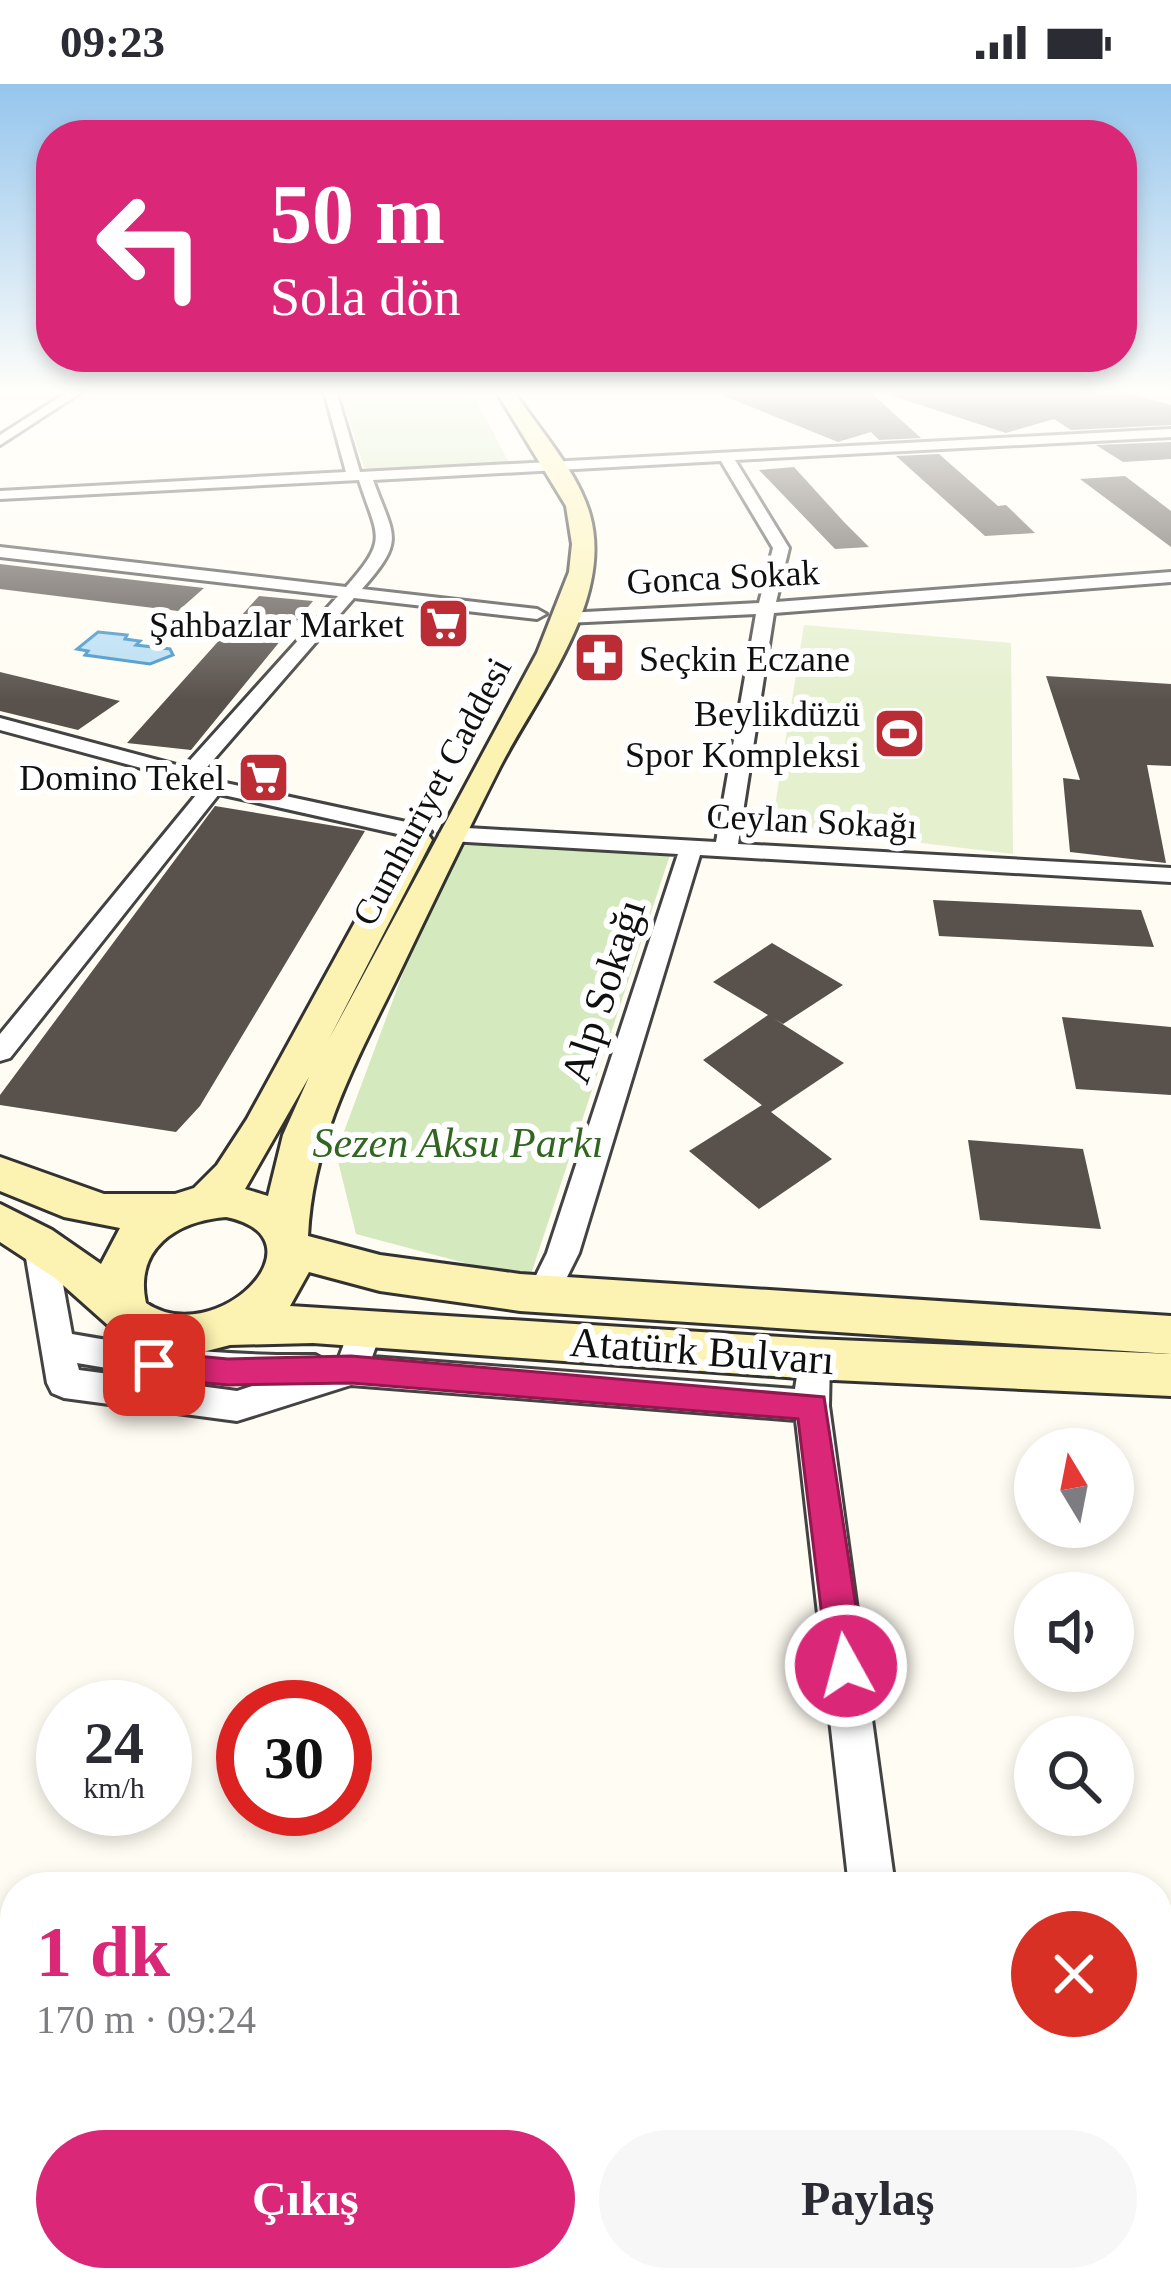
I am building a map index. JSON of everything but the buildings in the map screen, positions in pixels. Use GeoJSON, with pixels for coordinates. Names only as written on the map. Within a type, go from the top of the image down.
{"type":"FeatureCollection","features":[{"type":"Feature","properties":{"kind":"main road","name":"Cumhuriyet Caddesi"},"geometry":{"type":"LineString","coordinates":[[547,494],[550,506]]}},
{"type":"Feature","properties":{"kind":"main road","name":"Cumhuriyet Caddesi"},"geometry":{"type":"LineString","coordinates":[[194,1205],[232,1177],[263,1127],[435,833],[549,611],[580,575],[584,541],[579,510],[565,494]]}},
{"type":"Feature","properties":{"kind":"main road","name":"Cumhuriyet Caddesi"},"geometry":{"type":"LineString","coordinates":[[289,1242],[286,1208],[301,1136],[435,833]]}},
{"type":"Feature","properties":{"kind":"main road"},"geometry":{"type":"LineString","coordinates":[[0,1173],[91,1210],[124,1215],[244,1204],[264,1212],[289,1242],[283,1283],[268,1302],[234,1327],[176,1336],[154,1331],[0,1221]]}},
{"type":"Feature","properties":{"kind":"main road"},"geometry":{"type":"LineString","coordinates":[[125,1310],[117,1291],[123,1257],[141,1233],[194,1205]]}},
{"type":"Feature","properties":{"kind":"main road","name":"Atatürk Bulvarı"},"geometry":{"type":"LineString","coordinates":[[289,1242],[366,1272],[543,1294],[1171,1335]]}},
{"type":"Feature","properties":{"kind":"main road","name":"Atatürk Bulvarı"},"geometry":{"type":"LineString","coordinates":[[234,1327],[265,1323],[359,1348],[813,1359],[1171,1375]]}},
{"type":"Feature","properties":{"kind":"street"},"geometry":{"type":"LineString","coordinates":[[189,775],[384,554],[386,539],[367,494]]}},
{"type":"Feature","properties":{"kind":"street"},"geometry":{"type":"LineString","coordinates":[[726,851],[766,608],[781,548],[748,494]]}},
{"type":"Feature","properties":{"kind":"street","name":"Gonca Sokak"},"geometry":{"type":"LineString","coordinates":[[0,552],[549,611],[766,608],[1171,577]]}},
{"type":"Feature","properties":{"kind":"street","name":"Ceylan Sokağı"},"geometry":{"type":"LineString","coordinates":[[0,724],[189,775],[214,787],[435,833],[1171,875]]}},
{"type":"Feature","properties":{"kind":"street"},"geometry":{"type":"LineString","coordinates":[[0,1052],[214,787]]}},
{"type":"Feature","properties":{"kind":"street","name":"Alp Sokağı"},"geometry":{"type":"LineString","coordinates":[[543,1294],[563,1252],[691,849]]}},
{"type":"Feature","properties":{"kind":"street"},"geometry":{"type":"LineString","coordinates":[[40,1246],[64,1384],[238,1406],[359,1348],[812,1406]]}},
{"type":"Feature","properties":{"kind":"street"},"geometry":{"type":"LineString","coordinates":[[813,1359],[812,1406],[870,1872]]}},
{"type":"Feature","properties":{"kind":"green space","name":"Beylikdüzü Spor Kompleksi"},"geometry":{"type":"Polygon","coordinates":[[[804,625],[1011,643],[1013,854],[772,825],[804,625]]]}},
{"type":"Feature","properties":{"kind":"green space","name":"Sezen Aksu Parkı"},"geometry":{"type":"Polygon","coordinates":[[[451,844],[671,852],[529,1280],[356,1234],[336,1153],[451,844]]]}},
{"type":"Feature","properties":{"kind":"water"},"geometry":{"type":"Polygon","coordinates":[[[98,632],[127,635],[125,639],[140,641],[136,645],[170,649],[173,655],[150,664],[85,655],[88,651],[77,649],[98,632]]]}},
{"type":"Feature","properties":{"kind":"place","name":"Şahbazlar Market"},"geometry":{"type":"Point","coordinates":[443,624]}},
{"type":"Feature","properties":{"kind":"place","name":"Seçkin Eczane"},"geometry":{"type":"Point","coordinates":[600,658]}},
{"type":"Feature","properties":{"kind":"place","name":"Beylikdüzü Spor Kompleksi"},"geometry":{"type":"Point","coordinates":[899,734]}},
{"type":"Feature","properties":{"kind":"place","name":"Domino Tekel"},"geometry":{"type":"Point","coordinates":[264,777]}},
{"type":"Feature","properties":{"kind":"route"},"geometry":{"type":"LineString","coordinates":[[154,1365],[228,1372],[351,1370],[812,1406],[846,1666]]}}]}
